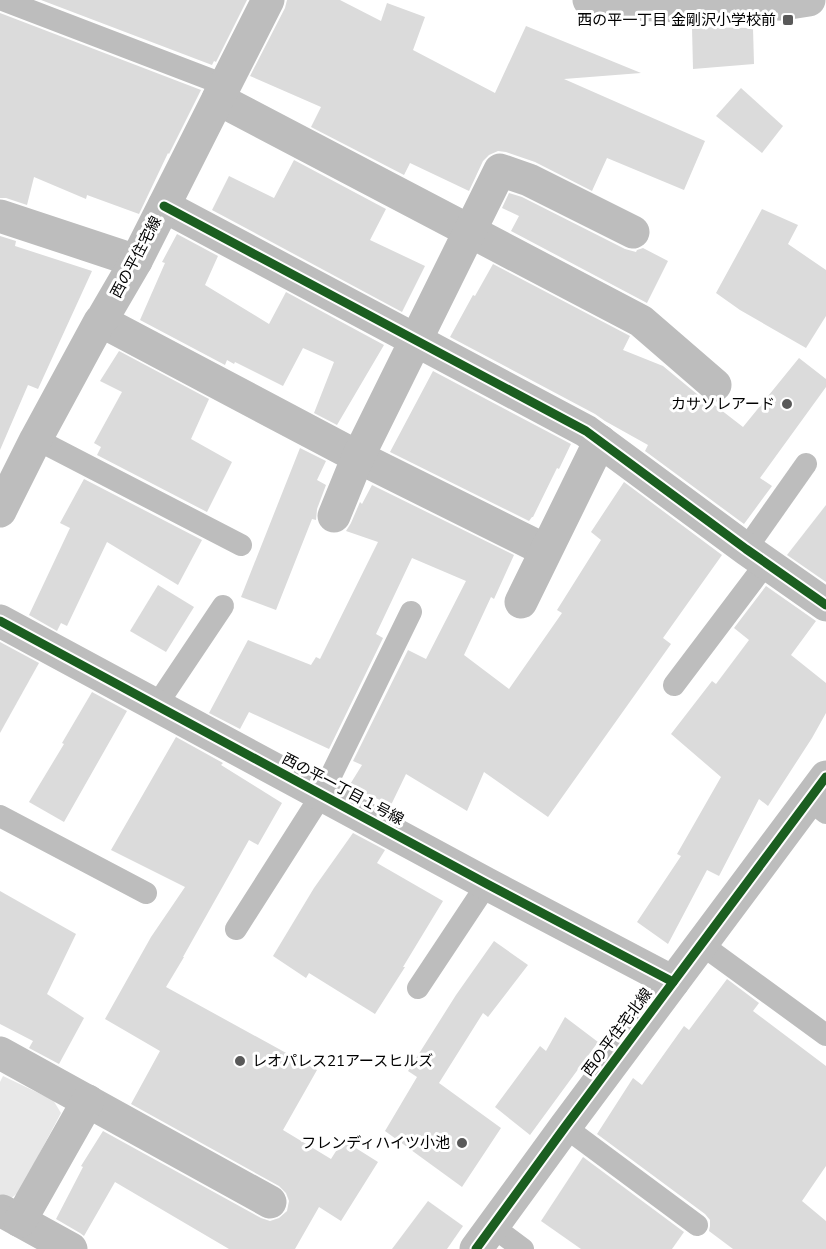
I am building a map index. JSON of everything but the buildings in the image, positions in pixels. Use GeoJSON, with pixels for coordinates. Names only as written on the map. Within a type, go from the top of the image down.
{"type":"FeatureCollection","features":[{"type":"Feature","properties":{"kind":"street","name":"西の平住宅線"},"geometry":{"type":"LineString","coordinates":[[0,511],[9,471],[36,439],[136,261],[268,0]]}},
{"type":"Feature","properties":{"kind":"street"},"geometry":{"type":"LineString","coordinates":[[589,0],[680,6],[783,4],[809,0]]}},
{"type":"Feature","properties":{"kind":"street"},"geometry":{"type":"LineString","coordinates":[[221,92],[470,230],[641,321],[715,385]]}},
{"type":"Feature","properties":{"kind":"street"},"geometry":{"type":"LineString","coordinates":[[334,516],[358,457],[500,170],[529,180],[633,232]]}},
{"type":"Feature","properties":{"kind":"street"},"geometry":{"type":"LineString","coordinates":[[164,206],[586,431],[826,605]]}},
{"type":"Feature","properties":{"kind":"street"},"geometry":{"type":"LineString","coordinates":[[0,216],[136,261]]}},
{"type":"Feature","properties":{"kind":"street"},"geometry":{"type":"LineString","coordinates":[[101,321],[358,457],[545,550]]}},
{"type":"Feature","properties":{"kind":"street"},"geometry":{"type":"LineString","coordinates":[[521,602],[600,441]]}},
{"type":"Feature","properties":{"kind":"street","name":"西の平一丁目１号線"},"geometry":{"type":"LineString","coordinates":[[0,621],[486,884],[673,982]]}},
{"type":"Feature","properties":{"kind":"street","name":"西の平住宅北線"},"geometry":{"type":"LineString","coordinates":[[485,1238],[701,944],[820,796]]}},
{"type":"Feature","properties":{"kind":"street"},"geometry":{"type":"LineString","coordinates":[[0,1053],[270,1202]]}},
{"type":"Feature","properties":{"kind":"street"},"geometry":{"type":"LineString","coordinates":[[71,1249],[10,1216],[88,1101]]}},
{"type":"Feature","properties":{"kind":"lane"},"geometry":{"type":"LineString","coordinates":[[3,0],[221,92]]}},
{"type":"Feature","properties":{"kind":"lane"},"geometry":{"type":"LineString","coordinates":[[36,439],[241,545]]}},
{"type":"Feature","properties":{"kind":"lane"},"geometry":{"type":"LineString","coordinates":[[674,685],[757,555],[806,464]]}},
{"type":"Feature","properties":{"kind":"lane"},"geometry":{"type":"LineString","coordinates":[[156,706],[223,606]]}},
{"type":"Feature","properties":{"kind":"lane"},"geometry":{"type":"LineString","coordinates":[[236,929],[322,794],[411,612]]}},
{"type":"Feature","properties":{"kind":"lane"},"geometry":{"type":"LineString","coordinates":[[0,816],[146,893]]}},
{"type":"Feature","properties":{"kind":"lane"},"geometry":{"type":"LineString","coordinates":[[418,988],[486,884]]}},
{"type":"Feature","properties":{"kind":"lane"},"geometry":{"type":"LineString","coordinates":[[701,944],[826,1035]]}},
{"type":"Feature","properties":{"kind":"lane"},"geometry":{"type":"LineString","coordinates":[[565,1127],[697,1225]]}},
{"type":"Feature","properties":{"kind":"lane"},"geometry":{"type":"LineString","coordinates":[[485,1238],[523,1249]]}},
{"type":"Feature","properties":{"kind":"shaded area"},"geometry":{"type":"Polygon","coordinates":[[[3,1076],[53,1100],[61,1113],[19,1192],[10,1199],[0,1194],[0,1082],[3,1076]]]}},
{"type":"Feature","properties":{"kind":"cycle path"},"geometry":{"type":"LineString","coordinates":[[164,206],[586,431],[826,605]]}},
{"type":"Feature","properties":{"kind":"cycle path"},"geometry":{"type":"LineString","coordinates":[[0,621],[673,982]]}},
{"type":"Feature","properties":{"kind":"cycle path"},"geometry":{"type":"LineString","coordinates":[[476,1249],[826,777]]}},
{"type":"Feature","properties":{"kind":"place","name":"西の平一丁目 金剛沢小学校前"},"geometry":{"type":"Point","coordinates":[788,20]}},
{"type":"Feature","properties":{"kind":"place","name":"カサソレアード"},"geometry":{"type":"Point","coordinates":[787,404]}},
{"type":"Feature","properties":{"kind":"place","name":"レオパレス21アースヒルズ"},"geometry":{"type":"Point","coordinates":[240,1061]}},
{"type":"Feature","properties":{"kind":"place","name":"フレンディハイツ小池"},"geometry":{"type":"Point","coordinates":[462,1143]}}]}
